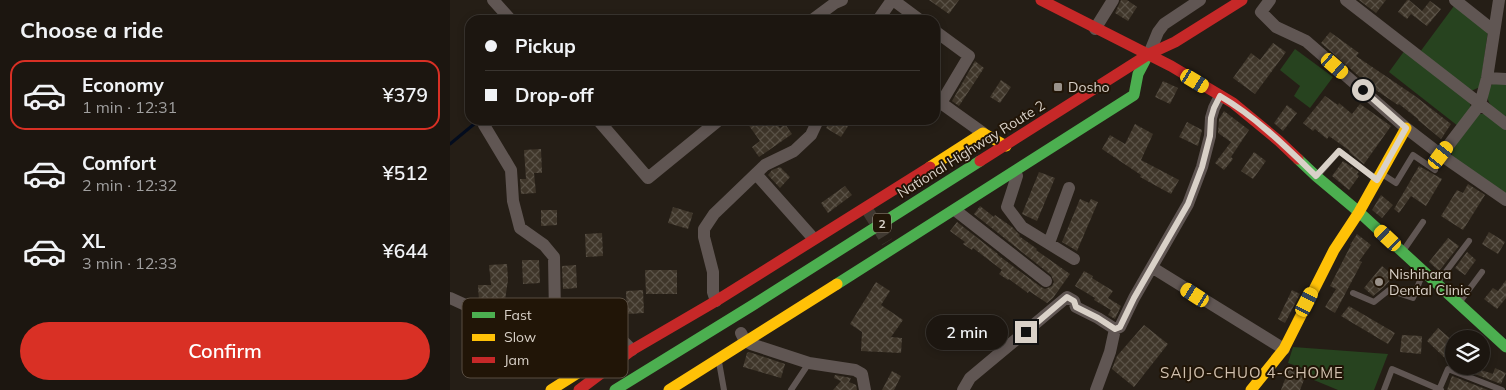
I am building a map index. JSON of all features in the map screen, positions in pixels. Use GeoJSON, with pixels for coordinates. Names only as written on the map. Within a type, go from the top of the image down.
{"type":"FeatureCollection","features":[{"type":"Feature","properties":{"kind":"main road"},"geometry":{"type":"LineString","coordinates":[[1041,0],[1095,29],[1148,54],[1233,103],[1359,212],[1506,347]]}},
{"type":"Feature","properties":{"kind":"main road","name":"National Highway Route 2"},"geometry":{"type":"LineString","coordinates":[[615,390],[1006,146],[1148,54],[1176,42],[1242,1]]}},
{"type":"Feature","properties":{"kind":"main road"},"geometry":{"type":"LineString","coordinates":[[669,390],[719,358],[743,337],[890,246],[955,210],[1038,158],[1134,94],[1138,74],[1148,54]]}},
{"type":"Feature","properties":{"kind":"main road"},"geometry":{"type":"LineString","coordinates":[[1251,390],[1268,364],[1284,349],[1334,250],[1359,212],[1406,128]]}},
{"type":"Feature","properties":{"kind":"main road"},"geometry":{"type":"LineString","coordinates":[[628,347],[721,302],[814,238],[866,209],[983,133],[1006,146]]}},
{"type":"Feature","properties":{"kind":"main road"},"geometry":{"type":"LineString","coordinates":[[552,390],[573,378]]}},
{"type":"Feature","properties":{"kind":"main road"},"geometry":{"type":"LineString","coordinates":[[579,390],[593,378]]}},
{"type":"Feature","properties":{"kind":"street"},"geometry":{"type":"LineString","coordinates":[[493,0],[506,15]]}},
{"type":"Feature","properties":{"kind":"street"},"geometry":{"type":"LineString","coordinates":[[819,15],[842,0]]}},
{"type":"Feature","properties":{"kind":"street"},"geometry":{"type":"LineString","coordinates":[[882,15],[893,0],[913,15]]}},
{"type":"Feature","properties":{"kind":"street"},"geometry":{"type":"LineString","coordinates":[[1095,29],[1113,0]]}},
{"type":"Feature","properties":{"kind":"street"},"geometry":{"type":"LineString","coordinates":[[1148,54],[1158,32],[1164,24],[1200,0]]}},
{"type":"Feature","properties":{"kind":"street"},"geometry":{"type":"LineString","coordinates":[[1270,0],[1261,12],[1276,27],[1306,41],[1406,128],[1506,200]]}},
{"type":"Feature","properties":{"kind":"street"},"geometry":{"type":"LineString","coordinates":[[1346,0],[1506,124]]}},
{"type":"Feature","properties":{"kind":"street"},"geometry":{"type":"LineString","coordinates":[[1455,0],[1494,31]]}},
{"type":"Feature","properties":{"kind":"street"},"geometry":{"type":"LineString","coordinates":[[1441,155],[1480,104],[1487,78],[1499,0]]}},
{"type":"Feature","properties":{"kind":"street"},"geometry":{"type":"LineString","coordinates":[[940,35],[969,56],[941,103],[983,133]]}},
{"type":"Feature","properties":{"kind":"street"},"geometry":{"type":"LineString","coordinates":[[1487,78],[1506,79]]}},
{"type":"Feature","properties":{"kind":"street"},"geometry":{"type":"LineString","coordinates":[[1115,329],[1120,327],[1134,298],[1153,268],[1188,204],[1204,160],[1210,136],[1211,118],[1220,96]]}},
{"type":"Feature","properties":{"kind":"street"},"geometry":{"type":"LineString","coordinates":[[484,125],[511,170],[513,201],[520,228],[544,246],[554,257],[555,298]]}},
{"type":"Feature","properties":{"kind":"street"},"geometry":{"type":"LineString","coordinates":[[602,125],[648,178],[713,125]]}},
{"type":"Feature","properties":{"kind":"street"},"geometry":{"type":"LineString","coordinates":[[721,302],[713,292],[713,272],[704,237],[704,228],[714,214],[765,165],[794,151],[811,135],[816,125]]}},
{"type":"Feature","properties":{"kind":"street"},"geometry":{"type":"LineString","coordinates":[[756,174],[814,238]]}},
{"type":"Feature","properties":{"kind":"street"},"geometry":{"type":"LineString","coordinates":[[1018,176],[1007,207],[1022,227],[1074,259]]}},
{"type":"Feature","properties":{"kind":"street"},"geometry":{"type":"LineString","coordinates":[[1049,244],[1069,188]]}},
{"type":"Feature","properties":{"kind":"street"},"geometry":{"type":"LineString","coordinates":[[955,210],[1046,281]]}},
{"type":"Feature","properties":{"kind":"street"},"geometry":{"type":"LineString","coordinates":[[1153,268],[1284,349]]}},
{"type":"Feature","properties":{"kind":"street"},"geometry":{"type":"LineString","coordinates":[[963,390],[970,378],[1067,297],[1074,301],[1076,307],[1115,329]]}},
{"type":"Feature","properties":{"kind":"street"},"geometry":{"type":"LineString","coordinates":[[450,298],[462,303]]}},
{"type":"Feature","properties":{"kind":"street"},"geometry":{"type":"LineString","coordinates":[[1096,390],[1110,352],[1115,329]]}},
{"type":"Feature","properties":{"kind":"street"},"geometry":{"type":"LineString","coordinates":[[743,337],[809,363],[855,370],[862,374],[866,390]]}},
{"type":"Feature","properties":{"kind":"lane"},"geometry":{"type":"LineString","coordinates":[[1316,176],[1339,151],[1379,176],[1396,183],[1413,155],[1435,170]]}},
{"type":"Feature","properties":{"kind":"lane"},"geometry":{"type":"LineString","coordinates":[[1402,252],[1423,222]]}},
{"type":"Feature","properties":{"kind":"lane"},"geometry":{"type":"LineString","coordinates":[[1437,284],[1468,241]]}},
{"type":"Feature","properties":{"kind":"lane"},"geometry":{"type":"LineString","coordinates":[[1353,293],[1374,302],[1389,290],[1413,298],[1424,272]]}},
{"type":"Feature","properties":{"kind":"lane"},"geometry":{"type":"LineString","coordinates":[[1458,304],[1482,272]]}},
{"type":"Feature","properties":{"kind":"lane"},"geometry":{"type":"LineString","coordinates":[[719,358],[724,390]]}},
{"type":"Feature","properties":{"kind":"lane"},"geometry":{"type":"LineString","coordinates":[[792,390],[809,363]]}},
{"type":"Feature","properties":{"kind":"lane"},"geometry":{"type":"LineString","coordinates":[[1384,390],[1392,370],[1440,390],[1448,369],[1502,390]]}},
{"type":"Feature","properties":{"kind":"green space"},"geometry":{"type":"Polygon","coordinates":[[[1454,6],[1488,31],[1480,87],[1471,91],[1420,52],[1454,6]]]}},
{"type":"Feature","properties":{"kind":"green space"},"geometry":{"type":"Polygon","coordinates":[[[1295,49],[1333,77],[1310,108],[1294,96],[1300,86],[1280,70],[1295,49]]]}},
{"type":"Feature","properties":{"kind":"green space"},"geometry":{"type":"Polygon","coordinates":[[[1405,50],[1469,100],[1471,108],[1458,126],[1389,72],[1405,50]]]}},
{"type":"Feature","properties":{"kind":"green space"},"geometry":{"type":"Polygon","coordinates":[[[1494,83],[1506,84],[1506,117],[1492,107],[1488,101],[1489,90],[1494,83]]]}},
{"type":"Feature","properties":{"kind":"green space"},"geometry":{"type":"Polygon","coordinates":[[[1479,114],[1485,114],[1506,130],[1506,196],[1452,158],[1452,150],[1479,114]]]}},
{"type":"Feature","properties":{"kind":"green space"},"geometry":{"type":"Polygon","coordinates":[[[1293,347],[1388,354],[1374,390],[1338,390],[1309,378],[1311,371],[1288,363],[1293,347]]]}},
{"type":"Feature","properties":{"kind":"building"},"geometry":{"type":"Polygon","coordinates":[[[929,0],[959,0],[949,14],[929,0]]]}},
{"type":"Feature","properties":{"kind":"building"},"geometry":{"type":"Polygon","coordinates":[[[1121,0],[1127,0],[1137,7],[1128,21],[1115,13],[1121,0]]]}},
{"type":"Feature","properties":{"kind":"building"},"geometry":{"type":"Polygon","coordinates":[[[1359,0],[1386,0],[1376,13],[1359,0]]]}},
{"type":"Feature","properties":{"kind":"building"},"geometry":{"type":"Polygon","coordinates":[[[1407,0],[1422,11],[1430,1],[1441,9],[1427,26],[1411,14],[1407,19],[1398,12],[1407,0]]]}},
{"type":"Feature","properties":{"kind":"building"},"geometry":{"type":"Polygon","coordinates":[[[1330,32],[1359,53],[1356,56],[1415,96],[1451,124],[1441,139],[1399,104],[1370,86],[1321,43],[1330,32]]]}},
{"type":"Feature","properties":{"kind":"building"},"geometry":{"type":"Polygon","coordinates":[[[1273,43],[1286,52],[1255,94],[1233,78],[1251,53],[1260,60],[1273,43]]]}},
{"type":"Feature","properties":{"kind":"building"},"geometry":{"type":"Polygon","coordinates":[[[975,61],[984,68],[959,106],[952,101],[975,61]]]}},
{"type":"Feature","properties":{"kind":"building"},"geometry":{"type":"Polygon","coordinates":[[[1001,80],[1011,87],[1000,103],[990,97],[1001,80]]]}},
{"type":"Feature","properties":{"kind":"building"},"geometry":{"type":"Polygon","coordinates":[[[1163,81],[1178,88],[1170,104],[1155,97],[1163,81]]]}},
{"type":"Feature","properties":{"kind":"building"},"geometry":{"type":"Polygon","coordinates":[[[1325,96],[1338,105],[1339,103],[1352,114],[1360,104],[1391,126],[1364,164],[1329,136],[1327,139],[1315,129],[1313,131],[1303,123],[1325,96]]]}},
{"type":"Feature","properties":{"kind":"building"},"geometry":{"type":"Polygon","coordinates":[[[1287,105],[1297,113],[1283,131],[1274,123],[1287,105]]]}},
{"type":"Feature","properties":{"kind":"building"},"geometry":{"type":"Polygon","coordinates":[[[1224,111],[1249,130],[1231,157],[1233,159],[1224,170],[1215,163],[1231,142],[1218,133],[1219,119],[1224,111]]]}},
{"type":"Feature","properties":{"kind":"building"},"geometry":{"type":"Polygon","coordinates":[[[1187,122],[1202,130],[1198,146],[1179,137],[1187,122]]]}},
{"type":"Feature","properties":{"kind":"building"},"geometry":{"type":"Polygon","coordinates":[[[1135,124],[1153,134],[1141,160],[1179,180],[1171,194],[1140,177],[1141,175],[1102,149],[1110,135],[1125,144],[1135,124]]]}},
{"type":"Feature","properties":{"kind":"building"},"geometry":{"type":"Polygon","coordinates":[[[749,125],[778,125],[780,128],[786,125],[792,134],[759,157],[752,147],[760,141],[749,125]]]}},
{"type":"Feature","properties":{"kind":"building"},"geometry":{"type":"Polygon","coordinates":[[[828,125],[849,125],[841,137],[826,128],[828,125]]]}},
{"type":"Feature","properties":{"kind":"building"},"geometry":{"type":"Polygon","coordinates":[[[541,149],[542,173],[534,173],[536,193],[521,194],[520,179],[526,179],[524,150],[541,149]]]}},
{"type":"Feature","properties":{"kind":"building"},"geometry":{"type":"Polygon","coordinates":[[[1254,152],[1266,161],[1253,179],[1241,171],[1254,152]]]}},
{"type":"Feature","properties":{"kind":"building"},"geometry":{"type":"Polygon","coordinates":[[[1343,161],[1359,172],[1357,174],[1359,176],[1349,190],[1332,176],[1343,161]]]}},
{"type":"Feature","properties":{"kind":"building"},"geometry":{"type":"Polygon","coordinates":[[[1419,166],[1442,179],[1426,206],[1411,196],[1399,213],[1394,209],[1419,166]]]}},
{"type":"Feature","properties":{"kind":"building"},"geometry":{"type":"Polygon","coordinates":[[[780,167],[790,177],[780,188],[768,175],[772,170],[780,167]]]}},
{"type":"Feature","properties":{"kind":"building"},"geometry":{"type":"Polygon","coordinates":[[[1039,172],[1055,178],[1037,221],[1022,214],[1039,172]]]}},
{"type":"Feature","properties":{"kind":"building"},"geometry":{"type":"Polygon","coordinates":[[[1468,184],[1485,195],[1463,230],[1441,216],[1457,190],[1463,193],[1468,184]]]}},
{"type":"Feature","properties":{"kind":"building"},"geometry":{"type":"Polygon","coordinates":[[[845,186],[852,195],[828,213],[821,203],[845,186]]]}},
{"type":"Feature","properties":{"kind":"building"},"geometry":{"type":"Polygon","coordinates":[[[1381,195],[1393,205],[1382,218],[1372,210],[1381,195]]]}},
{"type":"Feature","properties":{"kind":"building"},"geometry":{"type":"Polygon","coordinates":[[[1080,199],[1089,203],[1091,199],[1098,202],[1077,251],[1062,242],[1080,199]]]}},
{"type":"Feature","properties":{"kind":"building"},"geometry":{"type":"Polygon","coordinates":[[[980,206],[994,217],[995,215],[1012,227],[1019,236],[1036,250],[1070,274],[1053,298],[1047,303],[999,274],[1002,270],[973,248],[972,250],[963,244],[965,242],[950,231],[957,222],[1041,287],[1045,289],[1052,286],[1054,282],[1051,275],[974,214],[980,206]]]}},
{"type":"Feature","properties":{"kind":"building"},"geometry":{"type":"Polygon","coordinates":[[[673,207],[693,213],[688,229],[668,223],[673,207]]]}},
{"type":"Feature","properties":{"kind":"building"},"geometry":{"type":"Polygon","coordinates":[[[541,210],[557,210],[557,225],[541,226],[541,210]]]}},
{"type":"Feature","properties":{"kind":"building"},"geometry":{"type":"Polygon","coordinates":[[[1489,232],[1505,242],[1498,254],[1482,244],[1489,232]]]}},
{"type":"Feature","properties":{"kind":"building"},"geometry":{"type":"Polygon","coordinates":[[[602,233],[603,256],[586,257],[585,234],[602,233]]]}},
{"type":"Feature","properties":{"kind":"building"},"geometry":{"type":"Polygon","coordinates":[[[1357,234],[1371,245],[1359,261],[1362,262],[1335,313],[1325,307],[1336,289],[1330,286],[1357,234]]]}},
{"type":"Feature","properties":{"kind":"building"},"geometry":{"type":"Polygon","coordinates":[[[1448,238],[1459,246],[1439,271],[1429,262],[1448,238]]]}},
{"type":"Feature","properties":{"kind":"building"},"geometry":{"type":"Polygon","coordinates":[[[1467,252],[1476,260],[1465,275],[1455,268],[1467,252]]]}},
{"type":"Feature","properties":{"kind":"building"},"geometry":{"type":"Polygon","coordinates":[[[522,260],[539,260],[540,283],[523,284],[522,260]]]}},
{"type":"Feature","properties":{"kind":"building"},"geometry":{"type":"Polygon","coordinates":[[[507,264],[508,280],[505,298],[479,298],[478,285],[491,285],[489,265],[507,264]]]}},
{"type":"Feature","properties":{"kind":"building"},"geometry":{"type":"Polygon","coordinates":[[[576,265],[577,288],[563,289],[562,266],[576,265]]]}},
{"type":"Feature","properties":{"kind":"building","name":"Nishihara Dental Clinic"},"geometry":{"type":"Polygon","coordinates":[[[1382,266],[1394,276],[1373,296],[1364,288],[1382,266]]]}},
{"type":"Feature","properties":{"kind":"building"},"geometry":{"type":"Polygon","coordinates":[[[645,270],[677,270],[677,294],[646,294],[645,270]]]}},
{"type":"Feature","properties":{"kind":"building"},"geometry":{"type":"Polygon","coordinates":[[[1084,271],[1113,291],[1108,298],[1121,306],[1115,319],[1108,315],[1111,310],[1075,286],[1084,271]]]}},
{"type":"Feature","properties":{"kind":"building"},"geometry":{"type":"Polygon","coordinates":[[[1506,280],[1506,298],[1497,309],[1484,299],[1493,288],[1498,291],[1506,280]]]}},
{"type":"Feature","properties":{"kind":"building"},"geometry":{"type":"Polygon","coordinates":[[[876,282],[890,291],[881,305],[903,320],[891,337],[902,338],[901,353],[861,351],[862,332],[850,324],[876,282]]]}},
{"type":"Feature","properties":{"kind":"building"},"geometry":{"type":"Polygon","coordinates":[[[643,290],[644,313],[628,314],[626,291],[643,290]]]}},
{"type":"Feature","properties":{"kind":"building"},"geometry":{"type":"Polygon","coordinates":[[[1292,290],[1300,294],[1285,323],[1278,319],[1292,290]]]}},
{"type":"Feature","properties":{"kind":"building"},"geometry":{"type":"Polygon","coordinates":[[[1349,306],[1395,333],[1388,344],[1341,316],[1349,306]]]}},
{"type":"Feature","properties":{"kind":"building"},"geometry":{"type":"Polygon","coordinates":[[[1144,325],[1168,344],[1134,387],[1112,369],[1117,356],[1144,325]]]}},
{"type":"Feature","properties":{"kind":"building"},"geometry":{"type":"Polygon","coordinates":[[[1438,328],[1445,334],[1445,358],[1427,341],[1438,328]]]}},
{"type":"Feature","properties":{"kind":"building"},"geometry":{"type":"Polygon","coordinates":[[[1402,335],[1422,336],[1421,354],[1400,352],[1402,335]]]}},
{"type":"Feature","properties":{"kind":"building"},"geometry":{"type":"Polygon","coordinates":[[[749,352],[785,364],[781,378],[743,367],[749,352]]]}},
{"type":"Feature","properties":{"kind":"building"},"geometry":{"type":"Polygon","coordinates":[[[1290,366],[1307,372],[1300,390],[1281,390],[1290,366]]]}},
{"type":"Feature","properties":{"kind":"building"},"geometry":{"type":"Polygon","coordinates":[[[1495,368],[1506,373],[1501,384],[1477,375],[1493,374],[1495,368]]]}},
{"type":"Feature","properties":{"kind":"building"},"geometry":{"type":"Polygon","coordinates":[[[892,371],[901,376],[894,390],[882,390],[892,371]]]}},
{"type":"Feature","properties":{"kind":"building"},"geometry":{"type":"Polygon","coordinates":[[[835,375],[851,378],[849,382],[856,385],[857,390],[833,390],[841,381],[834,378],[835,375]]]}},
{"type":"Feature","properties":{"kind":"building"},"geometry":{"type":"Polygon","coordinates":[[[1452,376],[1488,390],[1447,390],[1452,376]]]}},
{"type":"Feature","properties":{"kind":"waterway"},"geometry":{"type":"LineString","coordinates":[[450,144],[473,125]]}},
{"type":"Feature","properties":{"kind":"tunnel"},"geometry":{"type":"LineString","coordinates":[[868,211],[887,242]]}},
{"type":"Feature","properties":{"kind":"traffic: fast"},"geometry":{"type":"LineString","coordinates":[[837,284],[1134,95],[1138,74],[1148,55]]}},
{"type":"Feature","properties":{"kind":"traffic: fast"},"geometry":{"type":"LineString","coordinates":[[1298,159],[1359,212],[1506,347]]}},
{"type":"Feature","properties":{"kind":"traffic: fast"},"geometry":{"type":"LineString","coordinates":[[615,390],[980,161]]}},
{"type":"Feature","properties":{"kind":"traffic: slow"},"geometry":{"type":"LineString","coordinates":[[1251,390],[1284,349],[1334,250],[1359,212],[1406,128]]}},
{"type":"Feature","properties":{"kind":"traffic: slow"},"geometry":{"type":"LineString","coordinates":[[930,167],[983,133],[1006,146]]}},
{"type":"Feature","properties":{"kind":"traffic: slow"},"geometry":{"type":"LineString","coordinates":[[669,390],[837,284]]}},
{"type":"Feature","properties":{"kind":"traffic: slow"},"geometry":{"type":"LineString","coordinates":[[551,390],[570,378]]}},
{"type":"Feature","properties":{"kind":"traffic: jam"},"geometry":{"type":"LineString","coordinates":[[1041,0],[1171,66],[1233,103],[1298,159]]}},
{"type":"Feature","properties":{"kind":"traffic: jam"},"geometry":{"type":"LineString","coordinates":[[980,161],[1149,54],[1175,42],[1242,0]]}},
{"type":"Feature","properties":{"kind":"traffic: jam"},"geometry":{"type":"LineString","coordinates":[[628,353],[716,301],[930,167]]}},
{"type":"Feature","properties":{"kind":"traffic: jam"},"geometry":{"type":"LineString","coordinates":[[579,390],[595,378]]}},
{"type":"Feature","properties":{"kind":"place","name":"Dosho"},"geometry":{"type":"Point","coordinates":[1058,87]}},
{"type":"Feature","properties":{"kind":"place","name":"Nishihara Dental Clinic"},"geometry":{"type":"Point","coordinates":[1379,282]}},
{"type":"Feature","properties":{"kind":"district","name":"SAIJO-CHUO 4-CHOME"},"geometry":{"type":"Point","coordinates":[1252,372]}},
{"type":"Feature","properties":{"kind":"route"},"geometry":{"type":"LineString","coordinates":[[1026,332],[1067,297],[1074,301],[1076,307],[1115,329],[1120,327],[1134,298],[1188,204],[1202,167],[1210,136],[1211,118],[1220,96],[1233,103],[1279,141],[1316,176],[1339,151],[1377,180],[1406,128],[1363,90]]}}]}
